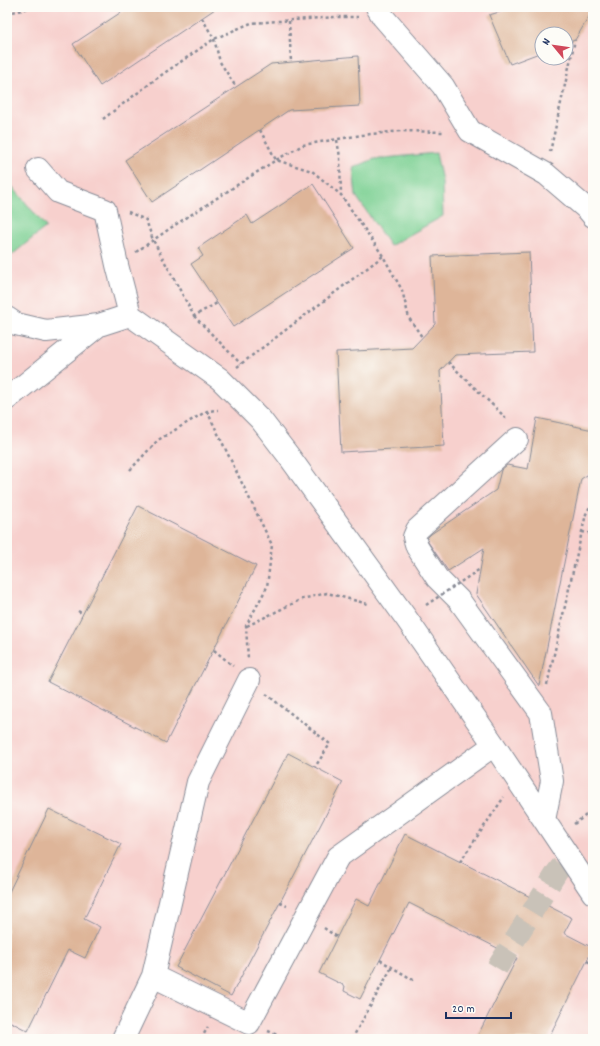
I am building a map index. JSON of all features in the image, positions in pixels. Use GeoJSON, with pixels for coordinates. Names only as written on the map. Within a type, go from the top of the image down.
{"type":"FeatureCollection","features":[{"type":"Feature","properties":{"kind":"lane"},"geometry":{"type":"LineString","coordinates":[[377,7],[383,17],[443,86],[470,131],[546,174],[593,216]]}},
{"type":"Feature","properties":{"kind":"lane"},"geometry":{"type":"LineString","coordinates":[[38,169],[58,192],[105,210],[130,315],[220,379],[261,420],[288,455],[400,611],[494,745],[593,893]]}},
{"type":"Feature","properties":{"kind":"lane"},"geometry":{"type":"LineString","coordinates":[[7,318],[16,324],[46,331],[99,325],[130,315]]}},
{"type":"Feature","properties":{"kind":"lane"},"geometry":{"type":"LineString","coordinates":[[7,399],[99,325]]}},
{"type":"Feature","properties":{"kind":"lane"},"geometry":{"type":"LineString","coordinates":[[517,439],[416,530],[414,537],[416,548],[437,578],[459,600],[541,713],[552,781],[544,820]]}},
{"type":"Feature","properties":{"kind":"lane"},"geometry":{"type":"LineString","coordinates":[[122,1039],[153,976],[198,782],[249,680]]}},
{"type":"Feature","properties":{"kind":"lane"},"geometry":{"type":"LineString","coordinates":[[153,976],[249,1023],[338,857],[494,745]]}},
{"type":"Feature","properties":{"kind":"path"},"geometry":{"type":"LineString","coordinates":[[7,13],[30,7]]}},
{"type":"Feature","properties":{"kind":"path"},"geometry":{"type":"LineString","coordinates":[[103,119],[160,76],[214,39],[251,23],[336,17]]}},
{"type":"Feature","properties":{"kind":"path"},"geometry":{"type":"LineString","coordinates":[[202,18],[214,39],[220,62],[236,86]]}},
{"type":"Feature","properties":{"kind":"path"},"geometry":{"type":"LineString","coordinates":[[289,21],[291,62]]}},
{"type":"Feature","properties":{"kind":"path"},"geometry":{"type":"LineString","coordinates":[[546,174],[575,40]]}},
{"type":"Feature","properties":{"kind":"path"},"geometry":{"type":"LineString","coordinates":[[260,130],[276,160],[312,171],[341,195],[383,256],[402,290],[408,318],[422,338]]}},
{"type":"Feature","properties":{"kind":"path"},"geometry":{"type":"LineString","coordinates":[[117,265],[175,225],[303,144],[401,131],[470,131]]}},
{"type":"Feature","properties":{"kind":"path"},"geometry":{"type":"LineString","coordinates":[[337,140],[340,157],[341,195]]}},
{"type":"Feature","properties":{"kind":"path"},"geometry":{"type":"LineString","coordinates":[[105,210],[129,212],[146,220],[153,240],[194,316],[241,364]]}},
{"type":"Feature","properties":{"kind":"path"},"geometry":{"type":"LineString","coordinates":[[220,379],[383,256]]}},
{"type":"Feature","properties":{"kind":"path"},"geometry":{"type":"LineString","coordinates":[[194,316],[217,303]]}},
{"type":"Feature","properties":{"kind":"path"},"geometry":{"type":"LineString","coordinates":[[448,362],[507,420]]}},
{"type":"Feature","properties":{"kind":"path"},"geometry":{"type":"LineString","coordinates":[[130,470],[158,440],[207,411],[247,406]]}},
{"type":"Feature","properties":{"kind":"path"},"geometry":{"type":"LineString","coordinates":[[207,411],[272,545],[267,586],[246,626],[249,680],[330,744],[315,767]]}},
{"type":"Feature","properties":{"kind":"path"},"geometry":{"type":"LineString","coordinates":[[593,475],[588,474],[593,490]]}},
{"type":"Feature","properties":{"kind":"path"},"geometry":{"type":"LineString","coordinates":[[541,713],[586,514],[593,501]]}},
{"type":"Feature","properties":{"kind":"path"},"geometry":{"type":"LineString","coordinates":[[582,532],[593,534]]}},
{"type":"Feature","properties":{"kind":"path"},"geometry":{"type":"LineString","coordinates":[[426,605],[480,569]]}},
{"type":"Feature","properties":{"kind":"path"},"geometry":{"type":"LineString","coordinates":[[246,626],[302,599],[327,593],[400,611]]}},
{"type":"Feature","properties":{"kind":"path"},"geometry":{"type":"LineString","coordinates":[[78,611],[83,614]]}},
{"type":"Feature","properties":{"kind":"path"},"geometry":{"type":"LineString","coordinates":[[460,862],[516,778]]}},
{"type":"Feature","properties":{"kind":"path"},"geometry":{"type":"LineString","coordinates":[[570,826],[593,810]]}},
{"type":"Feature","properties":{"kind":"path"},"geometry":{"type":"LineString","coordinates":[[380,960],[415,981]]}},
{"type":"Feature","properties":{"kind":"path"},"geometry":{"type":"LineString","coordinates":[[587,961],[593,964]]}},
{"type":"Feature","properties":{"kind":"path"},"geometry":{"type":"LineString","coordinates":[[352,1039],[392,967]]}},
{"type":"Feature","properties":{"kind":"path"},"geometry":{"type":"LineString","coordinates":[[262,1028],[286,1039]]}},
{"type":"Feature","properties":{"kind":"shaded area"},"geometry":{"type":"Polygon","coordinates":[[[7,7],[593,7],[593,1039],[7,1039],[7,7]]]}},
{"type":"Feature","properties":{"kind":"green space"},"geometry":{"type":"Polygon","coordinates":[[[436,153],[442,181],[443,216],[390,246],[356,196],[353,168],[374,159],[436,153]]]}},
{"type":"Feature","properties":{"kind":"green space"},"geometry":{"type":"Polygon","coordinates":[[[7,180],[46,227],[7,259],[7,180]]]}},
{"type":"Feature","properties":{"kind":"building"},"geometry":{"type":"Polygon","coordinates":[[[129,7],[218,7],[100,86],[73,44],[129,7]]]}},
{"type":"Feature","properties":{"kind":"building"},"geometry":{"type":"Polygon","coordinates":[[[517,7],[593,7],[593,10],[574,40],[574,26],[534,26],[534,55],[510,64],[489,15],[517,7]]]}},
{"type":"Feature","properties":{"kind":"building"},"geometry":{"type":"Polygon","coordinates":[[[358,56],[360,106],[289,110],[152,202],[125,160],[271,64],[358,56]]]}},
{"type":"Feature","properties":{"kind":"building"},"geometry":{"type":"Polygon","coordinates":[[[313,184],[354,248],[233,327],[191,264],[203,256],[198,248],[247,215],[252,224],[313,184]]]}},
{"type":"Feature","properties":{"kind":"building"},"geometry":{"type":"Polygon","coordinates":[[[529,252],[533,352],[455,355],[440,371],[444,446],[341,452],[336,352],[412,348],[435,324],[432,256],[529,252]]]}},
{"type":"Feature","properties":{"kind":"building"},"geometry":{"type":"Polygon","coordinates":[[[537,418],[593,430],[593,471],[581,479],[539,686],[476,594],[484,548],[448,571],[428,542],[427,538],[496,490],[501,470],[507,465],[528,469],[537,418]]]}},
{"type":"Feature","properties":{"kind":"building"},"geometry":{"type":"Polygon","coordinates":[[[138,506],[256,566],[166,743],[48,682],[138,506]]]}},
{"type":"Feature","properties":{"kind":"building"},"geometry":{"type":"Polygon","coordinates":[[[288,753],[343,782],[231,996],[176,967],[288,753]]]}},
{"type":"Feature","properties":{"kind":"building"},"geometry":{"type":"Polygon","coordinates":[[[49,809],[121,844],[84,919],[100,927],[85,958],[68,950],[28,1031],[7,1020],[7,896],[49,809]]]}},
{"type":"Feature","properties":{"kind":"building"},"geometry":{"type":"Polygon","coordinates":[[[405,834],[572,918],[564,933],[593,948],[548,1039],[476,1039],[517,958],[409,903],[360,999],[344,991],[345,986],[319,973],[356,899],[369,906],[405,834]]]}},
{"type":"Feature","properties":{"kind":"tunnel"},"geometry":{"type":"LineString","coordinates":[[497,968],[557,872],[569,857]]}}]}
